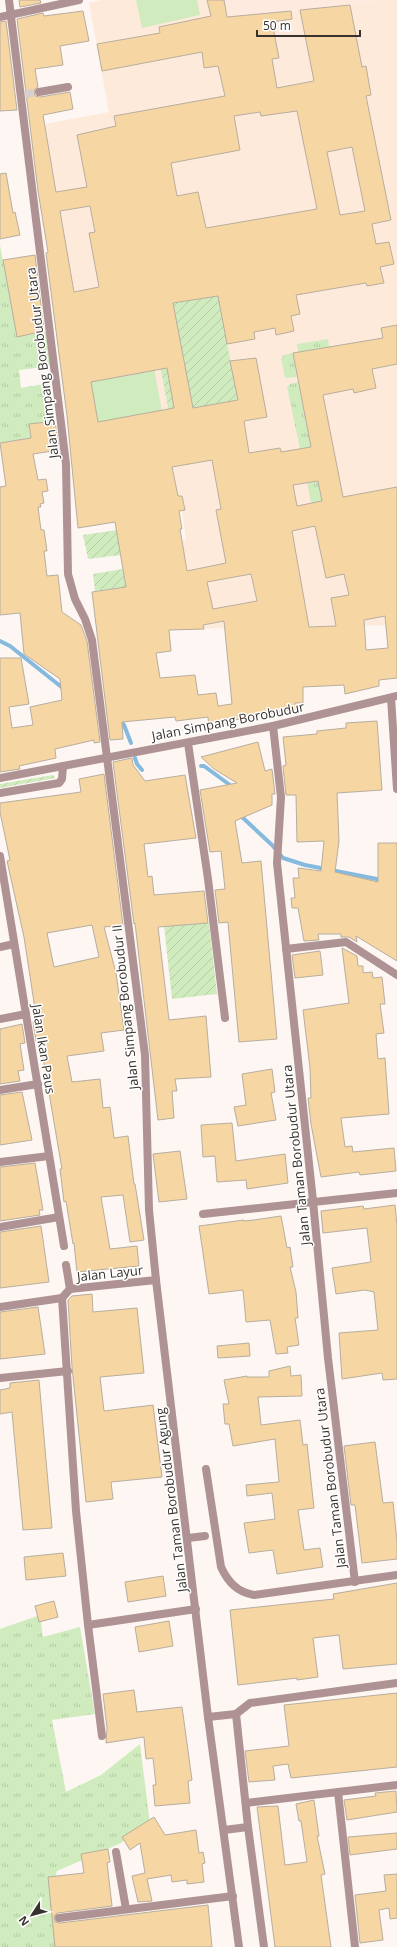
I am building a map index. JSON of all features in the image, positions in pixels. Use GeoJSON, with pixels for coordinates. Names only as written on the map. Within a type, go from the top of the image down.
{"type":"FeatureCollection","features":[{"type":"Feature","properties":{"kind":"street","name":"Jalan Simpang Borobudur Utara"},"geometry":{"type":"LineString","coordinates":[[9,0],[23,95],[66,464],[68,574],[75,599],[86,619],[91,635],[103,717]]}},
{"type":"Feature","properties":{"kind":"street"},"geometry":{"type":"LineString","coordinates":[[0,17],[79,0]]}},
{"type":"Feature","properties":{"kind":"street"},"geometry":{"type":"LineString","coordinates":[[39,92],[68,87]]}},
{"type":"Feature","properties":{"kind":"street"},"geometry":{"type":"LineString","coordinates":[[394,697],[397,789]]}},
{"type":"Feature","properties":{"kind":"street","name":"Jalan Simpang Borobudur"},"geometry":{"type":"LineString","coordinates":[[0,778],[108,756],[273,726],[394,697]]}},
{"type":"Feature","properties":{"kind":"street","name":"Jalan Simpang Borobudur II"},"geometry":{"type":"LineString","coordinates":[[103,717],[145,1055],[149,1210],[156,1280]]}},
{"type":"Feature","properties":{"kind":"street","name":"Jalan Taman Borobudur Utara"},"geometry":{"type":"LineString","coordinates":[[273,726],[282,797],[277,862],[328,1358],[355,1582]]}},
{"type":"Feature","properties":{"kind":"street"},"geometry":{"type":"LineString","coordinates":[[188,742],[209,886],[225,1018]]}},
{"type":"Feature","properties":{"kind":"street"},"geometry":{"type":"LineString","coordinates":[[0,793],[59,783],[62,779],[63,766]]}},
{"type":"Feature","properties":{"kind":"street","name":"Jalan Ikan Paus"},"geometry":{"type":"LineString","coordinates":[[0,856],[1,872],[38,1084],[64,1246]]}},
{"type":"Feature","properties":{"kind":"street"},"geometry":{"type":"LineString","coordinates":[[286,949],[346,942],[397,975]]}},
{"type":"Feature","properties":{"kind":"street"},"geometry":{"type":"LineString","coordinates":[[0,946],[14,944]]}},
{"type":"Feature","properties":{"kind":"street"},"geometry":{"type":"LineString","coordinates":[[0,1018],[26,1014]]}},
{"type":"Feature","properties":{"kind":"street"},"geometry":{"type":"LineString","coordinates":[[0,1090],[38,1084]]}},
{"type":"Feature","properties":{"kind":"street"},"geometry":{"type":"LineString","coordinates":[[0,1162],[49,1156]]}},
{"type":"Feature","properties":{"kind":"street"},"geometry":{"type":"LineString","coordinates":[[203,1214],[397,1193]]}},
{"type":"Feature","properties":{"kind":"street"},"geometry":{"type":"LineString","coordinates":[[0,1227],[59,1217]]}},
{"type":"Feature","properties":{"kind":"street"},"geometry":{"type":"LineString","coordinates":[[66,1265],[70,1289]]}},
{"type":"Feature","properties":{"kind":"street","name":"Jalan Layur"},"geometry":{"type":"LineString","coordinates":[[62,1298],[70,1289],[156,1280]]}},
{"type":"Feature","properties":{"kind":"street","name":"Jalan Taman Borobudur Agung"},"geometry":{"type":"LineString","coordinates":[[156,1280],[188,1538],[208,1717],[240,1947]]}},
{"type":"Feature","properties":{"kind":"street"},"geometry":{"type":"LineString","coordinates":[[0,1307],[62,1298],[76,1511],[102,1736]]}},
{"type":"Feature","properties":{"kind":"street"},"geometry":{"type":"LineString","coordinates":[[0,1378],[68,1371]]}},
{"type":"Feature","properties":{"kind":"street"},"geometry":{"type":"LineString","coordinates":[[206,1469],[221,1566],[225,1575],[234,1587],[245,1593],[254,1595],[397,1575]]}},
{"type":"Feature","properties":{"kind":"street"},"geometry":{"type":"LineString","coordinates":[[188,1538],[206,1536]]}},
{"type":"Feature","properties":{"kind":"street"},"geometry":{"type":"LineString","coordinates":[[88,1625],[196,1608]]}},
{"type":"Feature","properties":{"kind":"street"},"geometry":{"type":"LineString","coordinates":[[208,1717],[236,1714],[250,1703],[397,1683]]}},
{"type":"Feature","properties":{"kind":"street"},"geometry":{"type":"LineString","coordinates":[[236,1714],[248,1827],[264,1947]]}},
{"type":"Feature","properties":{"kind":"street"},"geometry":{"type":"LineString","coordinates":[[246,1803],[397,1785]]}},
{"type":"Feature","properties":{"kind":"street"},"geometry":{"type":"LineString","coordinates":[[338,1792],[355,1947]]}},
{"type":"Feature","properties":{"kind":"street"},"geometry":{"type":"LineString","coordinates":[[224,1830],[248,1827]]}},
{"type":"Feature","properties":{"kind":"street"},"geometry":{"type":"LineString","coordinates":[[116,1852],[126,1909]]}},
{"type":"Feature","properties":{"kind":"street"},"geometry":{"type":"LineString","coordinates":[[59,1918],[233,1896]]}},
{"type":"Feature","properties":{"kind":"shaded area"},"geometry":{"type":"Polygon","coordinates":[[[101,0],[207,0],[212,18],[335,7],[378,0],[397,0],[397,625],[178,629],[134,634],[158,545],[186,540],[182,511],[115,522],[45,124],[109,112],[89,3],[101,0]]]}},
{"type":"Feature","properties":{"kind":"shaded area"},"geometry":{"type":"Polygon","coordinates":[[[207,0],[378,0],[335,7],[212,18],[207,0]]]}},
{"type":"Feature","properties":{"kind":"green space"},"geometry":{"type":"Polygon","coordinates":[[[136,0],[197,0],[200,15],[142,28],[136,0]]]}},
{"type":"Feature","properties":{"kind":"green space"},"geometry":{"type":"Polygon","coordinates":[[[0,245],[17,337],[48,331],[52,366],[19,370],[21,388],[49,383],[55,421],[29,424],[31,438],[0,443],[0,245]]]}},
{"type":"Feature","properties":{"kind":"green space"},"geometry":{"type":"Polygon","coordinates":[[[138,280],[174,477],[110,490],[74,292],[138,280]]]}},
{"type":"Feature","properties":{"kind":"green space"},"geometry":{"type":"Polygon","coordinates":[[[218,296],[238,400],[193,408],[173,303],[218,296]]]}},
{"type":"Feature","properties":{"kind":"green space"},"geometry":{"type":"Polygon","coordinates":[[[156,308],[179,433],[173,433],[149,309],[156,308]]]}},
{"type":"Feature","properties":{"kind":"green space"},"geometry":{"type":"Polygon","coordinates":[[[328,339],[329,347],[298,352],[297,344],[328,339]]]}},
{"type":"Feature","properties":{"kind":"green space"},"geometry":{"type":"Polygon","coordinates":[[[293,353],[297,377],[285,378],[281,358],[284,355],[293,353]]]}},
{"type":"Feature","properties":{"kind":"green space"},"geometry":{"type":"Polygon","coordinates":[[[298,382],[322,501],[311,503],[307,483],[313,482],[300,449],[287,387],[290,384],[298,382]]]}},
{"type":"Feature","properties":{"kind":"green space"},"geometry":{"type":"Polygon","coordinates":[[[117,530],[121,555],[88,559],[83,535],[117,530]]]}},
{"type":"Feature","properties":{"kind":"green space"},"geometry":{"type":"Polygon","coordinates":[[[123,569],[126,587],[95,591],[93,574],[123,569]]]}},
{"type":"Feature","properties":{"kind":"green space"},"geometry":{"type":"Polygon","coordinates":[[[53,775],[55,778],[0,788],[0,784],[53,775]]]}},
{"type":"Feature","properties":{"kind":"green space"},"geometry":{"type":"Polygon","coordinates":[[[209,923],[217,994],[172,999],[164,926],[209,923]]]}},
{"type":"Feature","properties":{"kind":"green space"},"geometry":{"type":"Polygon","coordinates":[[[40,1615],[43,1637],[80,1627],[95,1714],[52,1720],[66,1792],[101,1775],[140,1744],[150,1824],[119,1844],[57,1871],[53,1885],[58,1911],[56,1947],[0,1947],[0,1629],[40,1615]]]}},
{"type":"Feature","properties":{"kind":"building"},"geometry":{"type":"Polygon","coordinates":[[[19,0],[40,0],[41,3],[20,7],[19,0]]]}},
{"type":"Feature","properties":{"kind":"building"},"geometry":{"type":"Polygon","coordinates":[[[207,0],[224,0],[227,17],[291,11],[292,19],[272,22],[279,58],[272,59],[277,88],[314,81],[300,10],[350,5],[362,67],[366,66],[371,95],[366,96],[391,220],[372,224],[376,244],[389,242],[394,264],[380,267],[384,283],[367,286],[366,283],[296,295],[300,314],[291,316],[294,331],[276,335],[275,328],[254,332],[255,339],[227,344],[218,296],[173,303],[193,408],[238,400],[230,361],[256,358],[267,417],[244,421],[249,453],[280,448],[281,452],[311,447],[293,353],[383,338],[381,328],[397,325],[397,364],[372,369],[376,388],[354,393],[353,389],[323,395],[343,497],[397,487],[397,678],[379,680],[379,686],[345,694],[344,685],[303,687],[303,703],[295,703],[296,709],[209,726],[208,717],[176,721],[175,717],[122,722],[123,739],[110,740],[92,592],[126,587],[115,522],[78,528],[67,416],[46,253],[48,252],[38,191],[17,19],[43,13],[44,16],[83,11],[89,41],[60,46],[63,65],[35,69],[38,87],[34,90],[35,96],[40,97],[70,92],[73,109],[43,115],[56,192],[87,187],[77,135],[116,126],[114,116],[225,96],[218,66],[204,68],[202,52],[102,71],[97,44],[160,33],[159,27],[211,16],[207,0]],[[297,111],[261,116],[260,112],[234,116],[240,150],[171,163],[177,196],[198,192],[206,228],[317,209],[297,111]],[[352,147],[327,152],[340,215],[365,211],[352,147]],[[90,206],[60,211],[74,292],[99,287],[89,233],[95,232],[90,206]],[[167,368],[91,382],[98,422],[174,408],[167,368]],[[212,460],[172,467],[178,496],[182,496],[185,510],[179,511],[182,529],[180,529],[187,571],[226,563],[216,510],[221,509],[212,460]],[[318,481],[293,485],[297,506],[322,501],[318,481]],[[315,526],[292,531],[309,627],[336,626],[331,598],[349,595],[344,574],[326,578],[315,526]],[[251,574],[207,582],[213,609],[257,601],[251,574]],[[385,616],[364,620],[366,650],[388,648],[385,616]],[[224,621],[203,625],[204,629],[169,630],[171,651],[156,653],[160,678],[195,675],[198,695],[216,693],[218,706],[232,704],[224,621]]]}},
{"type":"Feature","properties":{"kind":"building"},"geometry":{"type":"Polygon","coordinates":[[[6,21],[17,110],[0,111],[0,22],[6,21]]]}},
{"type":"Feature","properties":{"kind":"building"},"geometry":{"type":"Polygon","coordinates":[[[6,173],[13,213],[15,212],[20,235],[0,239],[0,174],[6,173]]]}},
{"type":"Feature","properties":{"kind":"building"},"geometry":{"type":"Polygon","coordinates":[[[35,255],[44,331],[17,337],[3,260],[35,255]]]}},
{"type":"Feature","properties":{"kind":"building"},"geometry":{"type":"Polygon","coordinates":[[[55,421],[59,450],[33,454],[38,480],[46,479],[48,491],[42,492],[44,503],[40,504],[41,507],[38,507],[41,530],[44,530],[47,551],[44,551],[47,576],[58,575],[62,612],[81,625],[87,641],[100,742],[94,743],[94,740],[55,749],[56,758],[19,766],[20,769],[0,772],[0,658],[21,658],[29,704],[9,707],[12,728],[33,725],[30,707],[62,700],[60,679],[24,654],[20,613],[0,615],[0,487],[6,486],[0,443],[31,438],[29,424],[55,421]]]}},
{"type":"Feature","properties":{"kind":"building"},"geometry":{"type":"Polygon","coordinates":[[[377,721],[382,790],[337,793],[339,841],[335,872],[378,882],[378,843],[397,843],[397,961],[356,936],[357,942],[349,937],[341,937],[341,934],[318,934],[319,940],[304,941],[298,908],[292,908],[291,898],[295,898],[293,878],[299,878],[298,868],[321,871],[324,841],[297,842],[296,795],[286,795],[283,766],[286,765],[283,737],[317,734],[317,731],[346,728],[346,723],[377,721]]]}},
{"type":"Feature","properties":{"kind":"building"},"geometry":{"type":"Polygon","coordinates":[[[258,742],[265,771],[272,769],[275,794],[272,794],[272,805],[235,821],[242,863],[261,861],[277,1039],[239,1042],[228,922],[219,923],[215,890],[225,889],[221,851],[210,852],[200,790],[237,783],[214,769],[201,757],[258,742]]]}},
{"type":"Feature","properties":{"kind":"building"},"geometry":{"type":"Polygon","coordinates":[[[132,758],[133,765],[145,781],[185,775],[196,838],[144,844],[148,877],[152,876],[154,895],[204,891],[208,923],[158,927],[169,1020],[206,1016],[211,1077],[175,1079],[177,1091],[172,1091],[174,1118],[158,1120],[135,923],[134,924],[113,762],[132,758]]]}},
{"type":"Feature","properties":{"kind":"building"},"geometry":{"type":"Polygon","coordinates":[[[104,774],[123,925],[104,927],[116,973],[124,1030],[101,1033],[104,1051],[67,1056],[72,1082],[100,1079],[103,1108],[110,1107],[114,1138],[128,1136],[134,1184],[144,1240],[130,1242],[123,1195],[101,1197],[110,1249],[137,1246],[139,1266],[77,1272],[74,1243],[73,1244],[66,1201],[64,1202],[60,1169],[62,1169],[40,1040],[36,1041],[33,1022],[37,1022],[24,937],[7,861],[10,860],[0,812],[0,803],[81,792],[79,779],[104,774]],[[92,925],[47,933],[54,967],[99,957],[92,925]]]}},
{"type":"Feature","properties":{"kind":"building"},"geometry":{"type":"Polygon","coordinates":[[[342,948],[357,956],[358,966],[363,966],[363,973],[372,972],[373,978],[382,977],[385,1004],[380,1004],[384,1033],[376,1034],[378,1059],[385,1058],[389,1114],[341,1118],[345,1147],[352,1146],[353,1152],[394,1148],[396,1171],[360,1175],[359,1172],[321,1177],[311,1124],[308,1098],[311,1098],[310,1068],[303,1010],[349,1003],[342,948]]]}},
{"type":"Feature","properties":{"kind":"building"},"geometry":{"type":"Polygon","coordinates":[[[320,951],[323,975],[295,978],[292,955],[320,951]]]}},
{"type":"Feature","properties":{"kind":"building"},"geometry":{"type":"Polygon","coordinates":[[[22,1024],[25,1043],[20,1044],[24,1070],[18,1071],[20,1081],[0,1084],[0,1029],[22,1024]]]}},
{"type":"Feature","properties":{"kind":"building"},"geometry":{"type":"Polygon","coordinates":[[[272,1069],[275,1092],[271,1093],[276,1120],[238,1126],[234,1107],[246,1105],[242,1074],[272,1069]]]}},
{"type":"Feature","properties":{"kind":"building"},"geometry":{"type":"Polygon","coordinates":[[[22,1092],[32,1140],[0,1145],[0,1095],[22,1092]]]}},
{"type":"Feature","properties":{"kind":"building"},"geometry":{"type":"Polygon","coordinates":[[[232,1123],[236,1161],[285,1154],[288,1183],[247,1189],[246,1180],[217,1182],[215,1156],[203,1157],[201,1125],[232,1123]]]}},
{"type":"Feature","properties":{"kind":"building"},"geometry":{"type":"Polygon","coordinates":[[[180,1151],[187,1199],[159,1202],[153,1154],[180,1151]]]}},
{"type":"Feature","properties":{"kind":"building"},"geometry":{"type":"Polygon","coordinates":[[[35,1163],[43,1210],[39,1210],[40,1215],[0,1221],[0,1167],[35,1163]]]}},
{"type":"Feature","properties":{"kind":"building"},"geometry":{"type":"Polygon","coordinates":[[[395,1205],[397,1225],[397,1379],[383,1380],[382,1373],[342,1379],[339,1333],[378,1330],[374,1292],[365,1290],[336,1294],[332,1268],[371,1262],[367,1228],[323,1233],[321,1211],[363,1206],[364,1209],[395,1205]]]}},
{"type":"Feature","properties":{"kind":"building"},"geometry":{"type":"Polygon","coordinates":[[[281,1216],[287,1248],[290,1247],[293,1267],[290,1267],[296,1292],[298,1318],[295,1318],[299,1345],[287,1347],[288,1353],[276,1354],[270,1320],[246,1322],[243,1290],[209,1294],[199,1226],[281,1216]]]}},
{"type":"Feature","properties":{"kind":"building"},"geometry":{"type":"Polygon","coordinates":[[[41,1226],[49,1282],[0,1288],[0,1232],[41,1226]]]}},
{"type":"Feature","properties":{"kind":"building"},"geometry":{"type":"Polygon","coordinates":[[[92,1294],[93,1312],[137,1308],[144,1373],[100,1377],[104,1411],[153,1405],[162,1477],[111,1482],[113,1499],[86,1502],[72,1367],[68,1300],[72,1296],[92,1294]]]}},
{"type":"Feature","properties":{"kind":"building"},"geometry":{"type":"Polygon","coordinates":[[[38,1307],[45,1354],[0,1359],[0,1312],[38,1307]]]}},
{"type":"Feature","properties":{"kind":"building"},"geometry":{"type":"Polygon","coordinates":[[[249,1343],[250,1356],[218,1358],[217,1346],[249,1343]]]}},
{"type":"Feature","properties":{"kind":"building"},"geometry":{"type":"Polygon","coordinates":[[[290,1366],[291,1376],[301,1375],[302,1396],[258,1397],[261,1425],[300,1420],[303,1445],[307,1444],[314,1508],[298,1510],[304,1550],[320,1548],[323,1567],[277,1574],[273,1550],[249,1553],[244,1523],[275,1519],[272,1493],[247,1496],[246,1485],[279,1482],[275,1439],[233,1446],[229,1424],[225,1424],[223,1404],[229,1404],[224,1380],[247,1376],[269,1377],[269,1371],[290,1366]]]}},
{"type":"Feature","properties":{"kind":"building"},"geometry":{"type":"Polygon","coordinates":[[[39,1380],[52,1528],[23,1530],[12,1412],[0,1414],[0,1390],[10,1388],[10,1383],[39,1380]]]}},
{"type":"Feature","properties":{"kind":"building"},"geometry":{"type":"Polygon","coordinates":[[[375,1442],[383,1503],[393,1502],[397,1541],[397,1559],[362,1563],[355,1505],[351,1505],[344,1446],[375,1442]]]}},
{"type":"Feature","properties":{"kind":"building"},"geometry":{"type":"Polygon","coordinates":[[[63,1553],[66,1576],[26,1580],[24,1557],[63,1553]]]}},
{"type":"Feature","properties":{"kind":"building"},"geometry":{"type":"Polygon","coordinates":[[[163,1576],[166,1596],[128,1602],[125,1582],[163,1576]]]}},
{"type":"Feature","properties":{"kind":"building"},"geometry":{"type":"Polygon","coordinates":[[[397,1583],[397,1664],[343,1669],[339,1635],[313,1638],[318,1677],[238,1685],[230,1610],[334,1599],[333,1594],[397,1583]]]}},
{"type":"Feature","properties":{"kind":"building"},"geometry":{"type":"Polygon","coordinates":[[[54,1601],[58,1617],[39,1622],[35,1606],[54,1601]]]}},
{"type":"Feature","properties":{"kind":"building"},"geometry":{"type":"Polygon","coordinates":[[[169,1621],[173,1646],[139,1652],[135,1627],[169,1621]]]}},
{"type":"Feature","properties":{"kind":"building"},"geometry":{"type":"Polygon","coordinates":[[[134,1690],[137,1712],[182,1707],[192,1780],[188,1781],[190,1803],[155,1806],[153,1785],[156,1785],[153,1758],[146,1759],[144,1737],[106,1743],[107,1728],[103,1694],[134,1690]]]}},
{"type":"Feature","properties":{"kind":"building"},"geometry":{"type":"Polygon","coordinates":[[[397,1693],[397,1767],[291,1778],[288,1764],[273,1766],[275,1780],[249,1782],[245,1751],[289,1746],[284,1705],[397,1693]]]}},
{"type":"Feature","properties":{"kind":"building"},"geometry":{"type":"Polygon","coordinates":[[[396,1791],[397,1812],[347,1820],[344,1800],[376,1796],[375,1793],[396,1791]]]}},
{"type":"Feature","properties":{"kind":"building"},"geometry":{"type":"Polygon","coordinates":[[[314,1800],[319,1836],[317,1836],[325,1874],[321,1875],[331,1947],[275,1947],[257,1807],[278,1806],[285,1865],[307,1862],[301,1821],[299,1821],[296,1804],[314,1800]]]}},
{"type":"Feature","properties":{"kind":"building"},"geometry":{"type":"Polygon","coordinates":[[[154,1817],[165,1835],[196,1830],[199,1853],[203,1852],[205,1863],[202,1864],[204,1882],[187,1884],[187,1880],[172,1882],[171,1875],[147,1879],[152,1901],[138,1902],[132,1876],[145,1873],[140,1843],[130,1850],[122,1837],[154,1817]]]}},
{"type":"Feature","properties":{"kind":"building"},"geometry":{"type":"Polygon","coordinates":[[[397,1833],[397,1849],[350,1855],[348,1837],[397,1833]]]}},
{"type":"Feature","properties":{"kind":"building"},"geometry":{"type":"Polygon","coordinates":[[[108,1849],[110,1862],[107,1863],[112,1906],[58,1913],[54,1916],[55,1922],[60,1923],[208,1905],[212,1947],[55,1947],[48,1877],[84,1873],[81,1854],[108,1849]]]}},
{"type":"Feature","properties":{"kind":"building"},"geometry":{"type":"Polygon","coordinates":[[[397,1874],[397,1918],[390,1919],[389,1908],[379,1910],[383,1940],[360,1943],[355,1895],[386,1891],[384,1875],[397,1874]]]}},
{"type":"Feature","properties":{"kind":"waterway"},"geometry":{"type":"LineString","coordinates":[[0,641],[10,646],[64,689]]}},
{"type":"Feature","properties":{"kind":"waterway"},"geometry":{"type":"LineString","coordinates":[[118,719],[124,725],[131,743]]}},
{"type":"Feature","properties":{"kind":"waterway"},"geometry":{"type":"LineString","coordinates":[[135,758],[137,764],[142,770]]}},
{"type":"Feature","properties":{"kind":"waterway"},"geometry":{"type":"LineString","coordinates":[[201,766],[204,766],[234,788]]}},
{"type":"Feature","properties":{"kind":"waterway"},"geometry":{"type":"LineString","coordinates":[[241,813],[242,817],[272,845],[283,858],[305,865],[382,880]]}},
{"type":"Feature","properties":{"kind":"tunnel"},"geometry":{"type":"LineString","coordinates":[[25,94],[39,92]]}}]}
